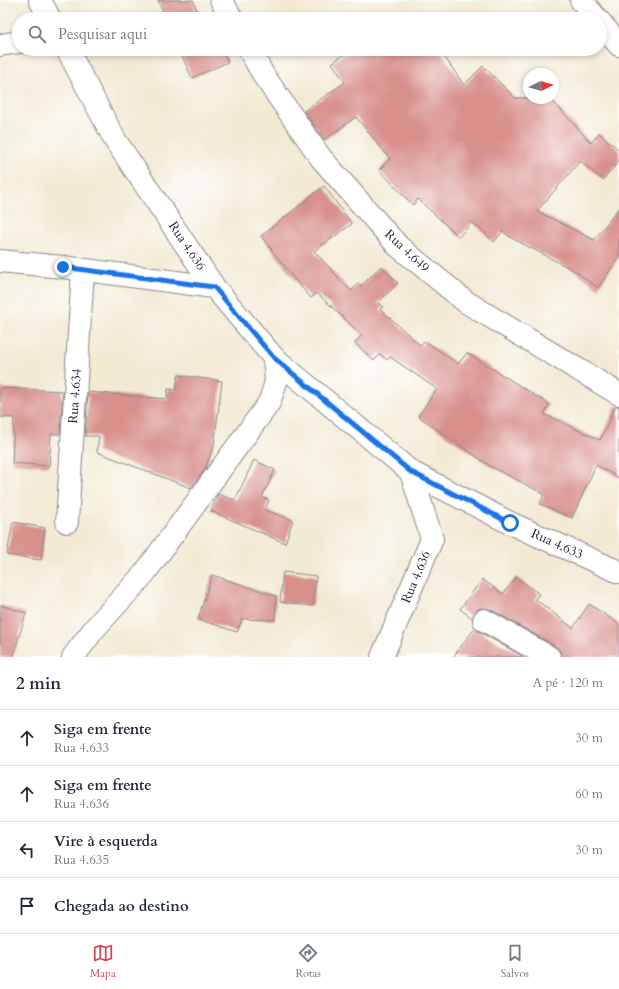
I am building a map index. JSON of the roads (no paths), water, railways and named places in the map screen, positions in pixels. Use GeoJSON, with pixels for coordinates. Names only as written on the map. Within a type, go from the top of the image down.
{"type":"FeatureCollection","features":[{"type":"Feature","properties":{"kind":"street"},"geometry":{"type":"LineString","coordinates":[[40,0],[46,12]]}},
{"type":"Feature","properties":{"kind":"street"},"geometry":{"type":"LineString","coordinates":[[221,0],[228,12]]}},
{"type":"Feature","properties":{"kind":"street"},"geometry":{"type":"LineString","coordinates":[[581,0],[591,12]]}},
{"type":"Feature","properties":{"kind":"street"},"geometry":{"type":"LineString","coordinates":[[607,30],[619,45]]}},
{"type":"Feature","properties":{"kind":"street"},"geometry":{"type":"LineString","coordinates":[[0,45],[12,43]]}},
{"type":"Feature","properties":{"kind":"street","name":"Rua 4.636"},"geometry":{"type":"LineString","coordinates":[[71,56],[114,140],[214,287],[274,358],[411,472],[432,539],[382,657]]}},
{"type":"Feature","properties":{"kind":"street","name":"Rua 4.649"},"geometry":{"type":"LineString","coordinates":[[253,56],[264,76],[321,158],[398,246],[466,302],[619,394]]}},
{"type":"Feature","properties":{"kind":"street"},"geometry":{"type":"LineString","coordinates":[[0,261],[214,287]]}},
{"type":"Feature","properties":{"kind":"street","name":"Rua 4.634"},"geometry":{"type":"LineString","coordinates":[[67,522],[82,270]]}},
{"type":"Feature","properties":{"kind":"street"},"geometry":{"type":"LineString","coordinates":[[73,657],[95,628],[144,574],[269,403],[276,382],[274,358]]}},
{"type":"Feature","properties":{"kind":"street","name":"Rua 4.633"},"geometry":{"type":"LineString","coordinates":[[411,472],[510,523],[619,572]]}},
{"type":"Feature","properties":{"kind":"street"},"geometry":{"type":"LineString","coordinates":[[484,620],[549,657]]}}]}
